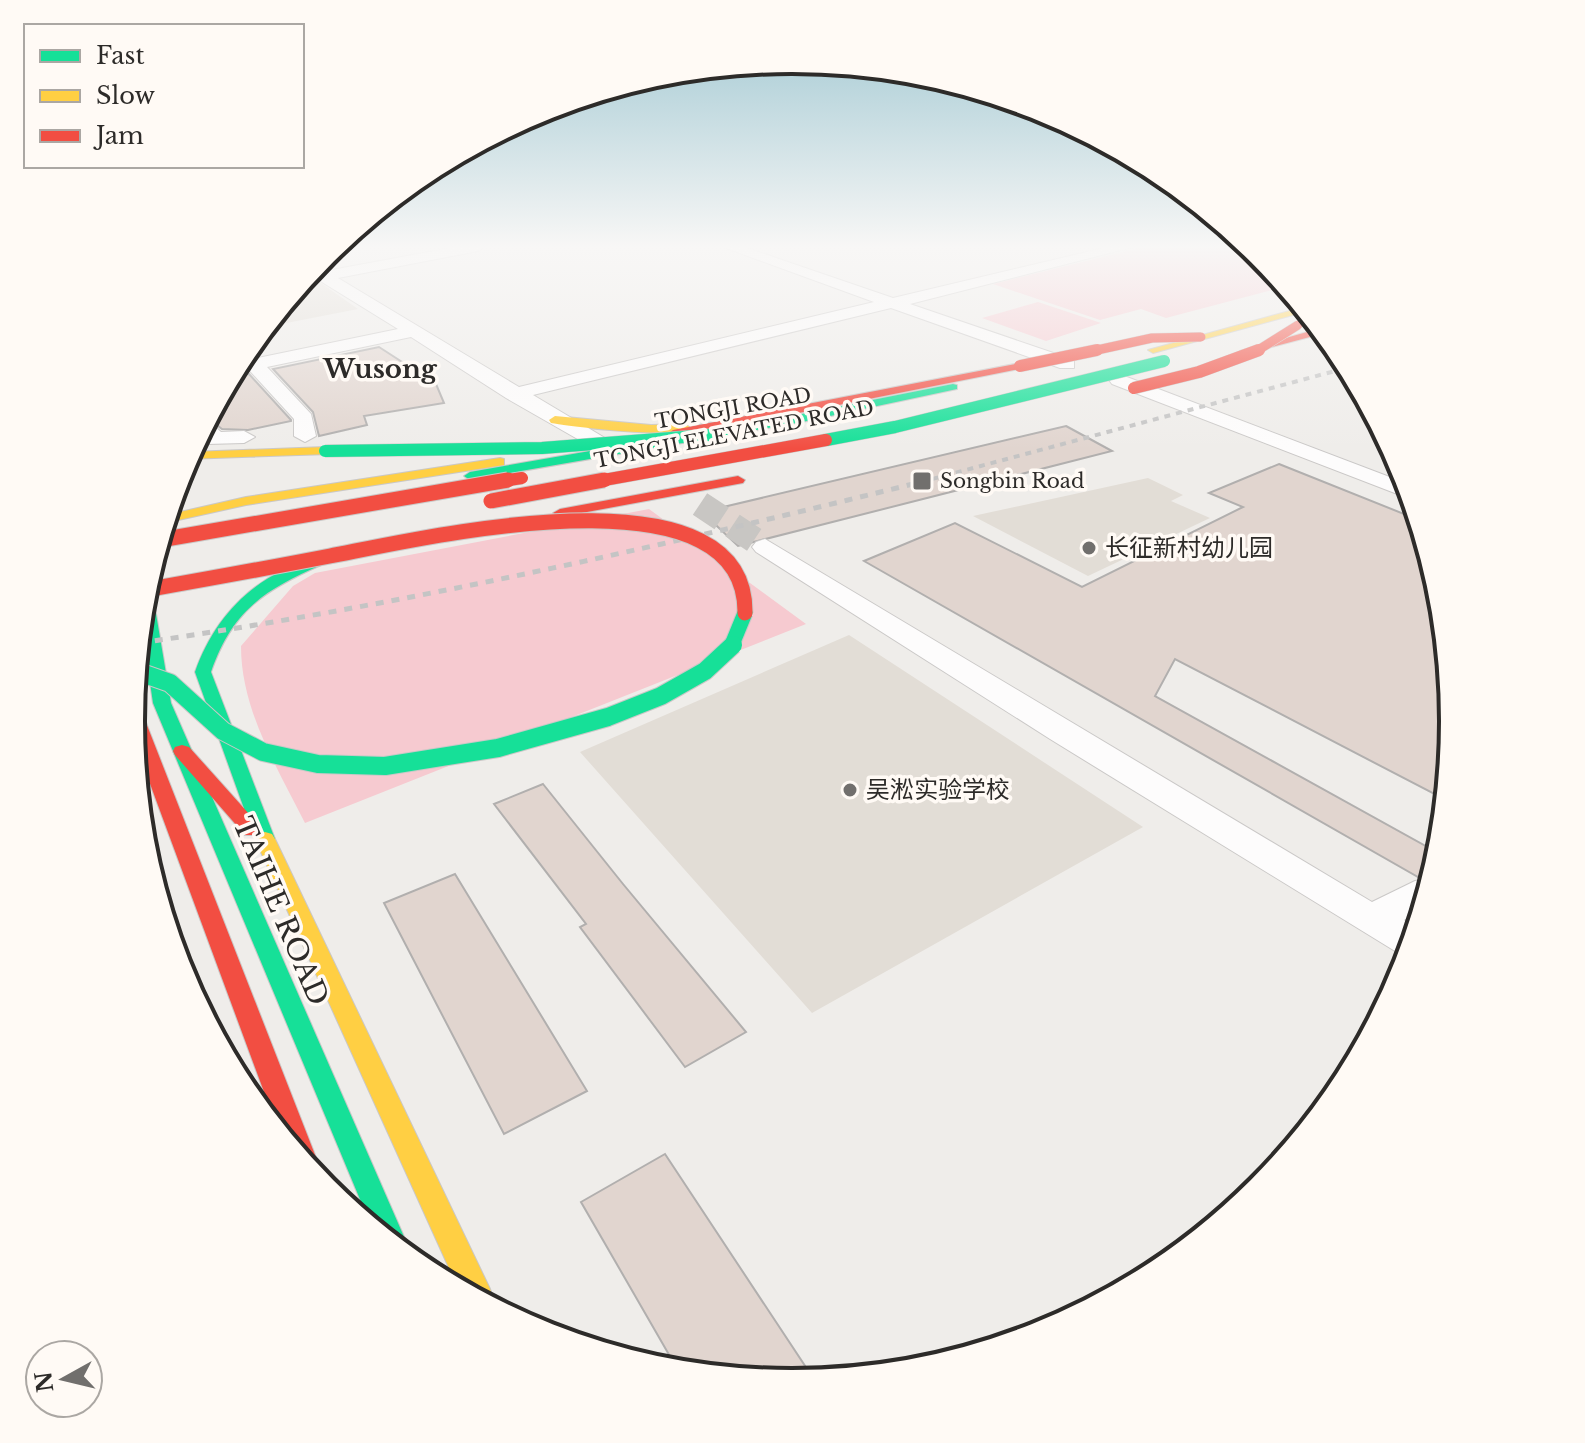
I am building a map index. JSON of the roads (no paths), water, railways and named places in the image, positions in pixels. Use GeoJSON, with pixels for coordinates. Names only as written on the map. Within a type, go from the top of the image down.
{"type":"FeatureCollection","features":[{"type":"Feature","properties":{"kind":"main road","name":"TONGJI ROAD"},"geometry":{"type":"LineString","coordinates":[[177,518],[580,459],[802,418],[1213,330],[1267,314]]}},
{"type":"Feature","properties":{"kind":"main road","name":"TONGJI ELEVATED ROAD"},"geometry":{"type":"LineString","coordinates":[[172,538],[765,435],[1008,384],[1201,337],[1299,319]]}},
{"type":"Feature","properties":{"kind":"main road","name":"TONGJI ELEVATED ROAD"},"geometry":{"type":"LineString","coordinates":[[168,558],[895,427],[1300,320]]}},
{"type":"Feature","properties":{"kind":"main road"},"geometry":{"type":"LineString","coordinates":[[811,462],[1205,370],[1281,342],[1302,322]]}},
{"type":"Feature","properties":{"kind":"main road"},"geometry":{"type":"LineString","coordinates":[[163,572],[622,488],[696,489],[1310,333]]}},
{"type":"Feature","properties":{"kind":"main road"},"geometry":{"type":"LineString","coordinates":[[555,420],[651,429],[716,426],[1152,338],[1201,337]]}},
{"type":"Feature","properties":{"kind":"main road","name":"TONGJI ROAD"},"geometry":{"type":"LineString","coordinates":[[178,517],[246,501],[716,426]]}},
{"type":"Feature","properties":{"kind":"main road"},"geometry":{"type":"LineString","coordinates":[[202,456],[542,448],[711,434],[765,435]]}},
{"type":"Feature","properties":{"kind":"main road"},"geometry":{"type":"LineString","coordinates":[[580,459],[602,446]]}},
{"type":"Feature","properties":{"kind":"main road"},"geometry":{"type":"LineString","coordinates":[[471,1283],[269,849],[203,672],[207,649],[241,601],[272,580],[332,556],[745,478]]}},
{"type":"Feature","properties":{"kind":"main road"},"geometry":{"type":"LineString","coordinates":[[147,675],[172,683],[195,710],[228,735],[261,750],[315,764],[375,767],[437,760],[557,733],[665,697],[703,675],[730,649],[745,625],[750,606],[735,570],[703,543],[654,525],[596,521],[531,523],[473,530],[159,587]]}},
{"type":"Feature","properties":{"kind":"main road","name":"TAIHE ROAD"},"geometry":{"type":"LineString","coordinates":[[151,635],[162,703],[384,1223]]}},
{"type":"Feature","properties":{"kind":"main road"},"geometry":{"type":"LineString","coordinates":[[146,746],[292,1132]]}},
{"type":"Feature","properties":{"kind":"main road"},"geometry":{"type":"LineString","coordinates":[[182,751],[269,849]]}},
{"type":"Feature","properties":{"kind":"street"},"geometry":{"type":"LineString","coordinates":[[382,314],[602,446]]}},
{"type":"Feature","properties":{"kind":"street"},"geometry":{"type":"LineString","coordinates":[[513,394],[852,314]]}},
{"type":"Feature","properties":{"kind":"street"},"geometry":{"type":"LineString","coordinates":[[931,314],[1121,381],[1396,487]]}},
{"type":"Feature","properties":{"kind":"street"},"geometry":{"type":"LineString","coordinates":[[253,364],[410,332]]}},
{"type":"Feature","properties":{"kind":"street"},"geometry":{"type":"LineString","coordinates":[[249,370],[304,418],[305,436]]}},
{"type":"Feature","properties":{"kind":"street"},"geometry":{"type":"LineString","coordinates":[[212,435],[215,439],[244,437]]}},
{"type":"Feature","properties":{"kind":"street"},"geometry":{"type":"LineString","coordinates":[[765,547],[1061,732],[1403,938]]}},
{"type":"Feature","properties":{"kind":"street"},"geometry":{"type":"LineString","coordinates":[[1372,919],[1415,898]]}},
{"type":"Feature","properties":{"kind":"tunnel"},"geometry":{"type":"LineString","coordinates":[[700,504],[765,547]]}},
{"type":"Feature","properties":{"kind":"railway"},"geometry":{"type":"LineString","coordinates":[[923,482],[1336,371]]}},
{"type":"Feature","properties":{"kind":"railway"},"geometry":{"type":"LineString","coordinates":[[923,482],[929,480]]}},
{"type":"Feature","properties":{"kind":"railway"},"geometry":{"type":"LineString","coordinates":[[150,641],[338,611],[536,572],[923,482]]}},
{"type":"Feature","properties":{"kind":"place","name":"Songbin Road"},"geometry":{"type":"Point","coordinates":[922,481]}},
{"type":"Feature","properties":{"kind":"place","name":"长征新村幼儿园"},"geometry":{"type":"Point","coordinates":[1089,548]}},
{"type":"Feature","properties":{"kind":"place","name":"吴淞实验学校"},"geometry":{"type":"Point","coordinates":[850,790]}},
{"type":"Feature","properties":{"kind":"district","name":"Wusong"},"geometry":{"type":"Point","coordinates":[380,369]}}]}
